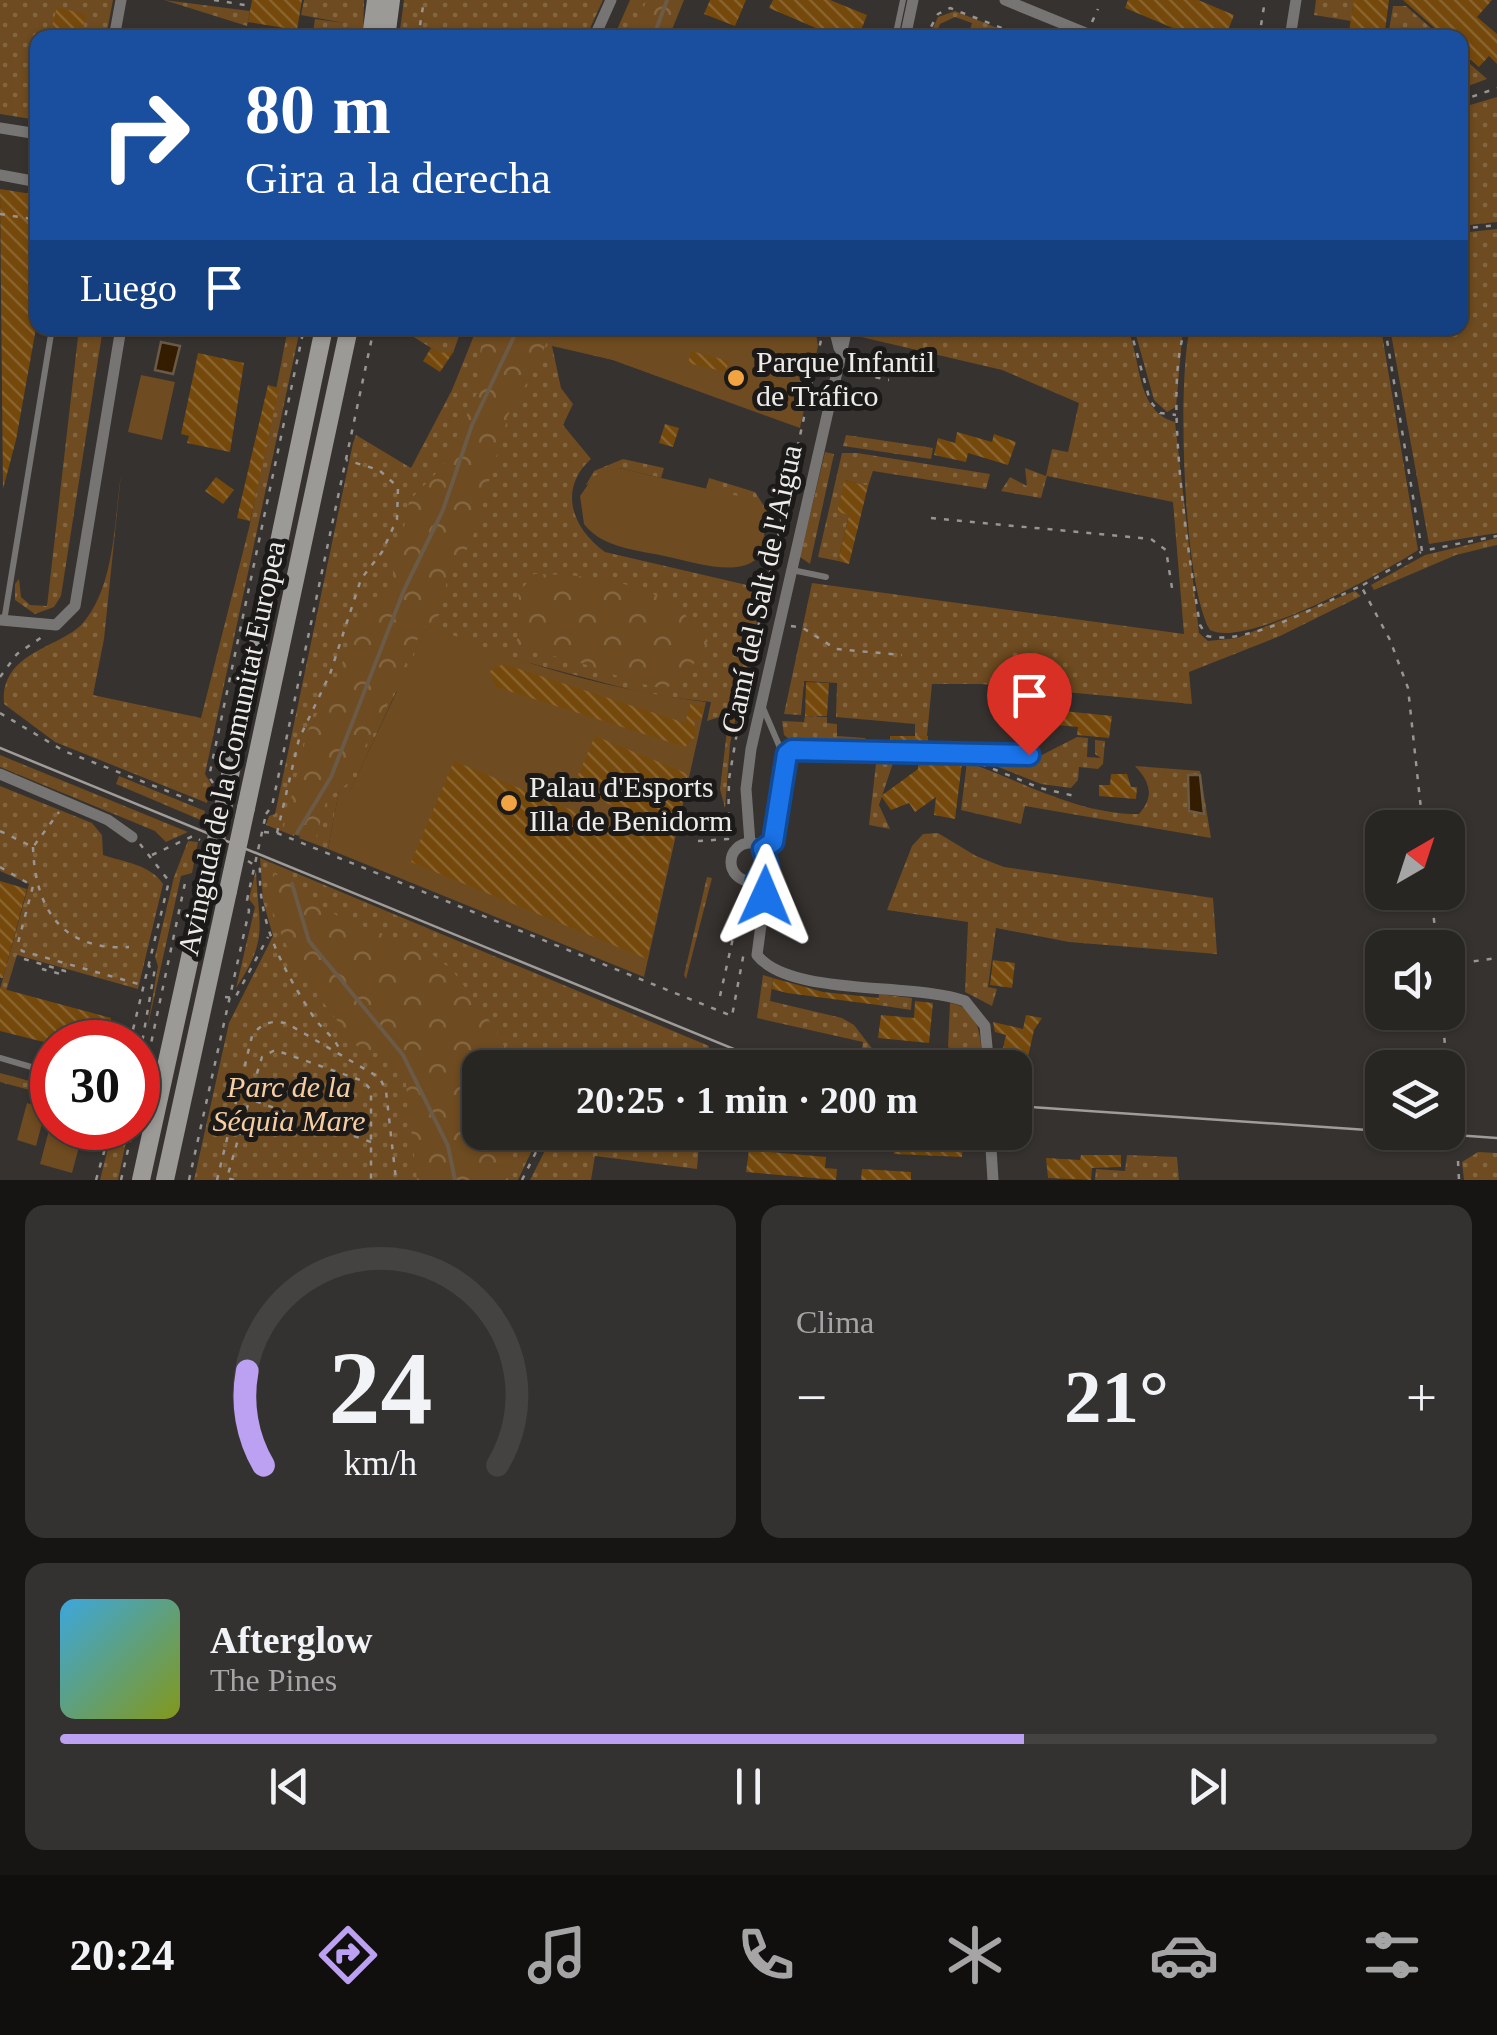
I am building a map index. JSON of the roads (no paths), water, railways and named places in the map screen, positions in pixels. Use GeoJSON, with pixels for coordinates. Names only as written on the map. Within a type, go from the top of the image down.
{"type":"FeatureCollection","features":[{"type":"Feature","properties":{"kind":"main road"},"geometry":{"type":"LineString","coordinates":[[373,30],[376,0]]}},
{"type":"Feature","properties":{"kind":"main road"},"geometry":{"type":"LineString","coordinates":[[387,30],[391,0]]}},
{"type":"Feature","properties":{"kind":"main road","name":"Avinguda de la Comunitat Europea"},"geometry":{"type":"LineString","coordinates":[[142,1180],[201,878],[322,335]]}},
{"type":"Feature","properties":{"kind":"main road","name":"Avinguda de la Comunitat Europea"},"geometry":{"type":"LineString","coordinates":[[165,1180],[347,335]]}},
{"type":"Feature","properties":{"kind":"street"},"geometry":{"type":"LineString","coordinates":[[115,30],[120,0]]}},
{"type":"Feature","properties":{"kind":"street"},"geometry":{"type":"LineString","coordinates":[[598,30],[611,0]]}},
{"type":"Feature","properties":{"kind":"street"},"geometry":{"type":"LineString","coordinates":[[907,30],[913,0]]}},
{"type":"Feature","properties":{"kind":"street"},"geometry":{"type":"LineString","coordinates":[[1005,0],[1080,30]]}},
{"type":"Feature","properties":{"kind":"street"},"geometry":{"type":"LineString","coordinates":[[1291,30],[1296,0]]}},
{"type":"Feature","properties":{"kind":"street"},"geometry":{"type":"LineString","coordinates":[[0,128],[30,133]]}},
{"type":"Feature","properties":{"kind":"street"},"geometry":{"type":"LineString","coordinates":[[0,175],[30,181]]}},
{"type":"Feature","properties":{"kind":"street"},"geometry":{"type":"LineString","coordinates":[[2,621],[44,628],[63,621],[78,597],[120,335]]}},
{"type":"Feature","properties":{"kind":"street"},"geometry":{"type":"LineString","coordinates":[[836,335],[839,348]]}},
{"type":"Feature","properties":{"kind":"street","name":"Camí del Salt de l'Aigua"},"geometry":{"type":"LineString","coordinates":[[750,843],[746,790],[761,704],[844,335]]}},
{"type":"Feature","properties":{"kind":"street"},"geometry":{"type":"LineString","coordinates":[[0,774],[108,820],[132,837]]}},
{"type":"Feature","properties":{"kind":"street"},"geometry":{"type":"LineString","coordinates":[[750,843],[763,849],[768,866],[757,880],[739,877],[732,867],[736,848],[750,843]]}},
{"type":"Feature","properties":{"kind":"street"},"geometry":{"type":"LineString","coordinates":[[757,880],[765,896],[757,955],[762,962],[794,976],[965,1001],[985,1026],[987,1050]]}},
{"type":"Feature","properties":{"kind":"street"},"geometry":{"type":"LineString","coordinates":[[992,1150],[994,1180]]}},
{"type":"Feature","properties":{"kind":"lane"},"geometry":{"type":"LineString","coordinates":[[897,30],[903,0]]}},
{"type":"Feature","properties":{"kind":"lane"},"geometry":{"type":"LineString","coordinates":[[2,621],[51,335]]}},
{"type":"Feature","properties":{"kind":"lane"},"geometry":{"type":"LineString","coordinates":[[790,570],[826,577]]}},
{"type":"Feature","properties":{"kind":"lane"},"geometry":{"type":"LineString","coordinates":[[761,704],[780,750],[787,754]]}},
{"type":"Feature","properties":{"kind":"lane"},"geometry":{"type":"LineString","coordinates":[[787,754],[800,749],[1029,755]]}},
{"type":"Feature","properties":{"kind":"lane"},"geometry":{"type":"LineString","coordinates":[[763,849],[773,842],[787,754]]}},
{"type":"Feature","properties":{"kind":"lane"},"geometry":{"type":"LineString","coordinates":[[0,1058],[30,1067]]}},
{"type":"Feature","properties":{"kind":"waterway"},"geometry":{"type":"LineString","coordinates":[[656,30],[667,0]]}},
{"type":"Feature","properties":{"kind":"waterway"},"geometry":{"type":"LineString","coordinates":[[297,833],[331,777],[404,590],[443,510],[472,425],[515,335]]}},
{"type":"Feature","properties":{"kind":"waterway"},"geometry":{"type":"LineString","coordinates":[[292,884],[309,941],[403,1055],[448,1146],[455,1180]]}},
{"type":"Feature","properties":{"kind":"tram line"},"geometry":{"type":"LineString","coordinates":[[0,748],[736,1050]]}},
{"type":"Feature","properties":{"kind":"tram line"},"geometry":{"type":"LineString","coordinates":[[1032,1107],[1365,1130]]}},
{"type":"Feature","properties":{"kind":"tram line"},"geometry":{"type":"LineString","coordinates":[[1465,1136],[1497,1138]]}},
{"type":"Feature","properties":{"kind":"place","name":"Parque Infantil de Tráfico"},"geometry":{"type":"Point","coordinates":[736,378]}},
{"type":"Feature","properties":{"kind":"place","name":"Palau d'Esports Illa de Benidorm"},"geometry":{"type":"Point","coordinates":[509,803]}},
{"type":"Feature","properties":{"kind":"park label","name":"Parc de la Séquia Mare"},"geometry":{"type":"Point","coordinates":[289,1103]}}]}
